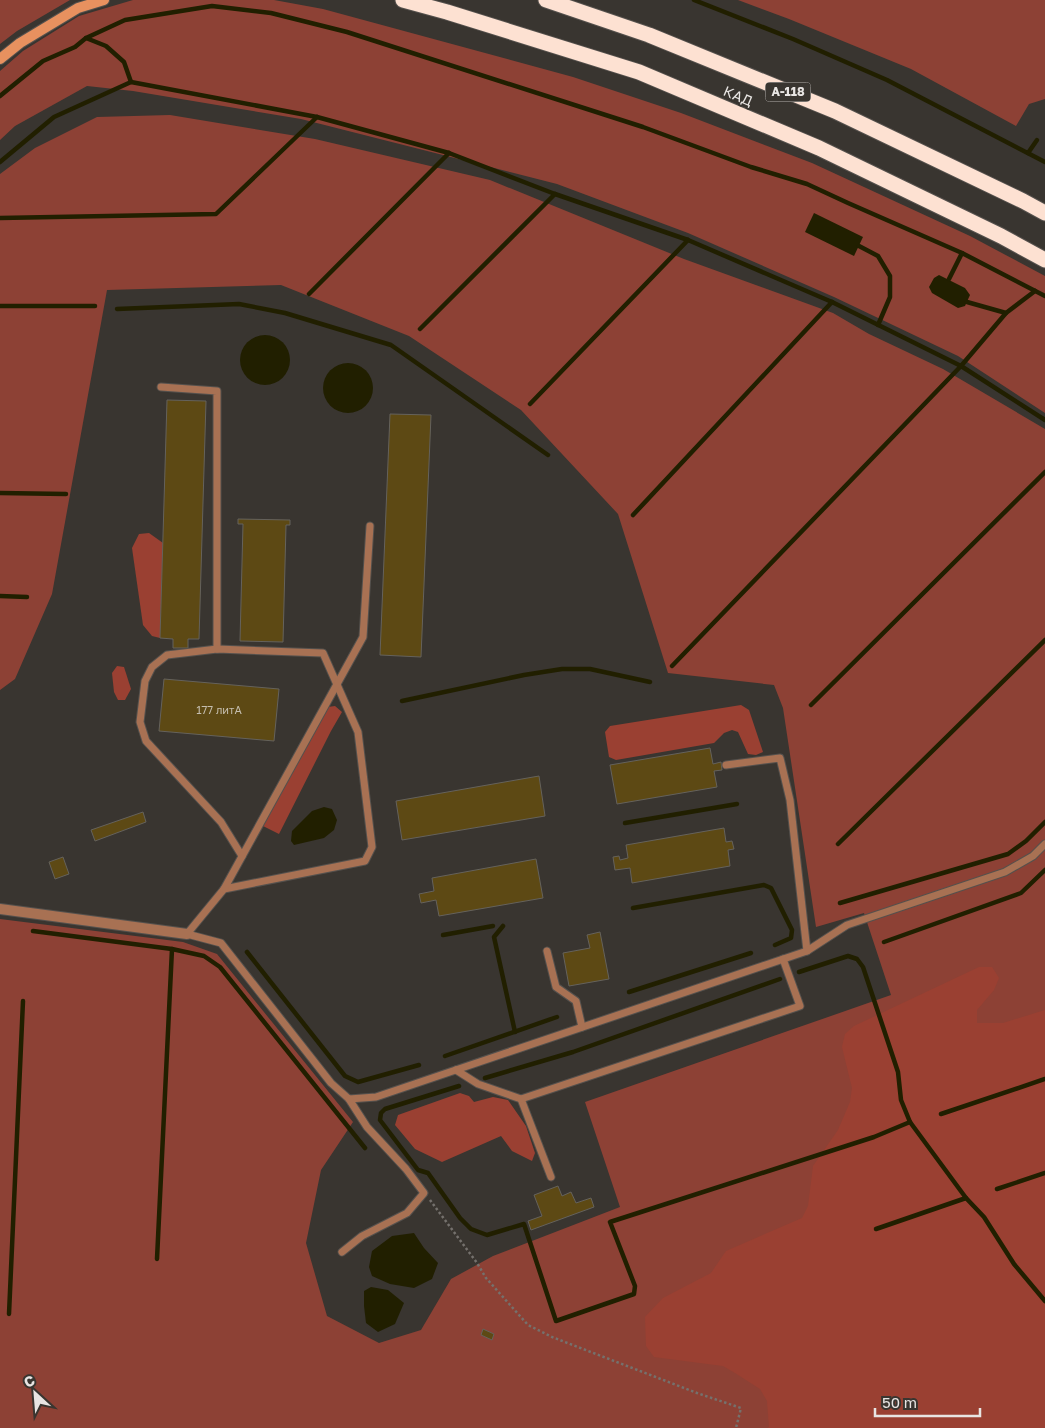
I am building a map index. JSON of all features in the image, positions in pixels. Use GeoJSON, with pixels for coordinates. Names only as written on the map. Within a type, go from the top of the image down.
{"type":"FeatureCollection","features":[{"type":"Feature","properties":{"kind":"highway","name":"КАД"},"geometry":{"type":"LineString","coordinates":[[403,0],[448,12],[639,72],[819,148],[1001,236],[1045,260]]}},
{"type":"Feature","properties":{"kind":"highway","name":"КАД"},"geometry":{"type":"LineString","coordinates":[[546,0],[649,35],[835,111],[1045,213]]}},
{"type":"Feature","properties":{"kind":"main road"},"geometry":{"type":"LineString","coordinates":[[0,59],[20,43],[78,8],[104,0]]}},
{"type":"Feature","properties":{"kind":"street"},"geometry":{"type":"LineString","coordinates":[[0,909],[187,934]]}},
{"type":"Feature","properties":{"kind":"lane"},"geometry":{"type":"LineString","coordinates":[[161,387],[217,391],[217,649]]}},
{"type":"Feature","properties":{"kind":"lane"},"geometry":{"type":"LineString","coordinates":[[342,1252],[362,1236],[408,1213],[424,1193],[367,1127],[348,1099],[331,1084],[222,943],[187,934],[224,889],[363,637],[370,526]]}},
{"type":"Feature","properties":{"kind":"lane"},"geometry":{"type":"LineString","coordinates":[[224,889],[365,861],[372,847],[358,732],[323,653],[217,649],[167,655],[152,667],[145,682],[140,722],[146,741],[221,822],[242,856]]}},
{"type":"Feature","properties":{"kind":"lane"},"geometry":{"type":"LineString","coordinates":[[726,766],[780,758],[790,800],[806,951]]}},
{"type":"Feature","properties":{"kind":"lane"},"geometry":{"type":"LineString","coordinates":[[348,1099],[376,1098],[806,951],[847,925],[1005,872],[1033,856],[1045,844]]}},
{"type":"Feature","properties":{"kind":"lane"},"geometry":{"type":"LineString","coordinates":[[547,951],[556,987],[576,1000],[582,1028]]}},
{"type":"Feature","properties":{"kind":"lane"},"geometry":{"type":"LineString","coordinates":[[456,1070],[478,1084],[521,1099],[800,1006],[783,959]]}},
{"type":"Feature","properties":{"kind":"lane"},"geometry":{"type":"LineString","coordinates":[[521,1099],[551,1176]]}},
{"type":"Feature","properties":{"kind":"path"},"geometry":{"type":"LineString","coordinates":[[424,1193],[477,1263],[486,1278],[528,1325],[561,1340],[697,1393],[741,1408],[736,1428]]}},
{"type":"Feature","properties":{"kind":"shaded area"},"geometry":{"type":"Polygon","coordinates":[[[0,0],[70,0],[17,31],[0,44],[0,0]]]}},
{"type":"Feature","properties":{"kind":"shaded area"},"geometry":{"type":"Polygon","coordinates":[[[133,0],[274,0],[323,9],[573,77],[681,113],[812,163],[970,236],[1045,276],[1045,413],[958,356],[834,297],[688,233],[557,184],[301,119],[133,91],[87,86],[15,126],[0,140],[0,71],[23,51],[79,16],[133,0]]]}},
{"type":"Feature","properties":{"kind":"shaded area"},"geometry":{"type":"Polygon","coordinates":[[[738,0],[1045,0],[1045,99],[1029,104],[1016,126],[911,69],[738,0]]]}},
{"type":"Feature","properties":{"kind":"shaded area"},"geometry":{"type":"Polygon","coordinates":[[[170,115],[315,139],[490,180],[684,259],[833,313],[869,334],[943,369],[1045,429],[1045,1428],[0,1428],[0,919],[183,942],[217,954],[353,1122],[321,1170],[306,1243],[327,1316],[379,1343],[421,1330],[451,1279],[493,1256],[620,1207],[585,1102],[891,995],[864,913],[816,927],[783,708],[774,685],[668,673],[618,514],[521,410],[409,336],[281,285],[107,290],[52,594],[15,679],[0,690],[0,174],[35,148],[97,117],[170,115]]]}},
{"type":"Feature","properties":{"kind":"shaded area"},"geometry":{"type":"Polygon","coordinates":[[[814,213],[863,237],[854,256],[805,232],[814,213]]]}},
{"type":"Feature","properties":{"kind":"shaded area"},"geometry":{"type":"Polygon","coordinates":[[[939,275],[965,288],[970,295],[965,306],[958,308],[932,293],[929,287],[934,278],[939,275]]]}},
{"type":"Feature","properties":{"kind":"shaded area"},"geometry":{"type":"Polygon","coordinates":[[[265,335],[275,337],[283,342],[288,350],[290,360],[288,370],[283,378],[275,383],[265,385],[255,383],[247,378],[242,370],[240,360],[242,350],[247,342],[255,337],[265,335]]]}},
{"type":"Feature","properties":{"kind":"shaded area"},"geometry":{"type":"Polygon","coordinates":[[[348,363],[358,365],[366,370],[371,378],[373,388],[371,398],[366,406],[358,411],[348,413],[338,411],[330,406],[325,398],[323,388],[325,378],[330,370],[338,365],[348,363]]]}},
{"type":"Feature","properties":{"kind":"shaded area"},"geometry":{"type":"Polygon","coordinates":[[[149,533],[163,543],[160,638],[152,636],[143,625],[132,548],[139,534],[149,533]]]}},
{"type":"Feature","properties":{"kind":"shaded area"},"geometry":{"type":"Polygon","coordinates":[[[117,666],[124,667],[131,689],[125,700],[118,700],[114,692],[112,673],[117,666]]]}},
{"type":"Feature","properties":{"kind":"shaded area"},"geometry":{"type":"Polygon","coordinates":[[[741,705],[749,710],[763,752],[756,755],[748,754],[738,732],[732,730],[724,733],[714,743],[616,760],[609,757],[605,732],[610,726],[741,705]]]}},
{"type":"Feature","properties":{"kind":"shaded area"},"geometry":{"type":"Polygon","coordinates":[[[335,706],[342,712],[279,834],[263,826],[328,707],[335,706]]]}},
{"type":"Feature","properties":{"kind":"shaded area"},"geometry":{"type":"Polygon","coordinates":[[[324,807],[332,809],[337,820],[334,830],[324,838],[294,845],[291,841],[292,831],[312,811],[324,807]]]}},
{"type":"Feature","properties":{"kind":"shaded area"},"geometry":{"type":"Polygon","coordinates":[[[979,967],[992,967],[999,978],[994,990],[977,1010],[977,1023],[1003,1023],[1045,1010],[1045,1428],[767,1428],[769,1427],[767,1401],[760,1389],[735,1373],[723,1366],[654,1357],[646,1346],[645,1317],[663,1298],[711,1273],[726,1251],[802,1218],[808,1206],[813,1166],[838,1130],[850,1102],[852,1088],[842,1047],[845,1034],[854,1026],[979,967]]]}},
{"type":"Feature","properties":{"kind":"shaded area"},"geometry":{"type":"Polygon","coordinates":[[[460,1093],[469,1096],[474,1102],[493,1097],[508,1100],[526,1126],[535,1153],[532,1161],[512,1151],[501,1136],[442,1162],[415,1149],[395,1125],[398,1115],[460,1093]]]}},
{"type":"Feature","properties":{"kind":"shaded area"},"geometry":{"type":"Polygon","coordinates":[[[414,1233],[424,1248],[438,1263],[432,1279],[414,1288],[390,1284],[372,1276],[369,1267],[372,1251],[392,1236],[414,1233]]]}},
{"type":"Feature","properties":{"kind":"shaded area"},"geometry":{"type":"Polygon","coordinates":[[[371,1287],[388,1290],[404,1303],[395,1324],[378,1332],[366,1323],[364,1291],[371,1287]]]}},
{"type":"Feature","properties":{"kind":"building"},"geometry":{"type":"Polygon","coordinates":[[[167,400],[206,401],[199,639],[188,639],[188,648],[173,648],[173,639],[160,638],[167,400]]]}},
{"type":"Feature","properties":{"kind":"building"},"geometry":{"type":"Polygon","coordinates":[[[390,414],[431,415],[421,657],[380,655],[390,414]]]}},
{"type":"Feature","properties":{"kind":"building"},"geometry":{"type":"Polygon","coordinates":[[[238,519],[290,520],[290,525],[286,525],[283,642],[240,641],[243,524],[238,524],[238,519]]]}},
{"type":"Feature","properties":{"kind":"building"},"geometry":{"type":"Polygon","coordinates":[[[164,679],[279,689],[274,741],[159,731],[164,679]]]}},
{"type":"Feature","properties":{"kind":"building"},"geometry":{"type":"Polygon","coordinates":[[[710,748],[713,764],[721,762],[722,770],[714,771],[717,787],[617,804],[610,765],[710,748]]]}},
{"type":"Feature","properties":{"kind":"building"},"geometry":{"type":"Polygon","coordinates":[[[539,776],[545,816],[402,840],[396,801],[539,776]]]}},
{"type":"Feature","properties":{"kind":"building"},"geometry":{"type":"Polygon","coordinates":[[[143,812],[146,822],[95,841],[91,830],[143,812]]]}},
{"type":"Feature","properties":{"kind":"building"},"geometry":{"type":"Polygon","coordinates":[[[724,828],[726,842],[732,841],[734,849],[728,850],[730,866],[632,883],[630,868],[615,870],[613,857],[619,856],[620,860],[628,858],[626,845],[724,828]]]}},
{"type":"Feature","properties":{"kind":"building"},"geometry":{"type":"Polygon","coordinates":[[[63,857],[69,874],[55,879],[49,862],[63,857]]]}},
{"type":"Feature","properties":{"kind":"building"},"geometry":{"type":"Polygon","coordinates":[[[536,859],[543,898],[439,916],[436,900],[421,903],[419,894],[434,891],[432,878],[536,859]]]}},
{"type":"Feature","properties":{"kind":"building"},"geometry":{"type":"Polygon","coordinates":[[[600,932],[609,979],[569,986],[563,953],[590,948],[587,935],[600,932]]]}},
{"type":"Feature","properties":{"kind":"building"},"geometry":{"type":"Polygon","coordinates":[[[558,1186],[562,1196],[571,1192],[576,1203],[591,1198],[594,1207],[531,1230],[528,1221],[542,1216],[534,1195],[558,1186]]]}},
{"type":"Feature","properties":{"kind":"building"},"geometry":{"type":"Polygon","coordinates":[[[483,1329],[494,1334],[492,1340],[481,1335],[483,1329]]]}},
{"type":"Feature","properties":{"kind":"waterway"},"geometry":{"type":"LineString","coordinates":[[694,0],[793,39],[887,80],[1045,162]]}},
{"type":"Feature","properties":{"kind":"waterway"},"geometry":{"type":"LineString","coordinates":[[0,96],[43,61],[75,47],[86,38],[125,20],[212,6],[271,13],[347,32],[643,127],[751,167],[807,184],[962,253],[1045,296]]}},
{"type":"Feature","properties":{"kind":"waterway"},"geometry":{"type":"LineString","coordinates":[[86,38],[106,46],[124,62],[131,82]]}},
{"type":"Feature","properties":{"kind":"waterway"},"geometry":{"type":"LineString","coordinates":[[0,162],[54,117],[131,82],[317,117],[449,153],[555,194],[688,240],[832,302],[961,366],[1045,420]]}},
{"type":"Feature","properties":{"kind":"waterway"},"geometry":{"type":"LineString","coordinates":[[0,218],[216,214],[317,117]]}},
{"type":"Feature","properties":{"kind":"waterway"},"geometry":{"type":"LineString","coordinates":[[1028,153],[1037,140]]}},
{"type":"Feature","properties":{"kind":"waterway"},"geometry":{"type":"LineString","coordinates":[[309,294],[449,153]]}},
{"type":"Feature","properties":{"kind":"waterway"},"geometry":{"type":"LineString","coordinates":[[420,329],[555,194]]}},
{"type":"Feature","properties":{"kind":"waterway"},"geometry":{"type":"LineString","coordinates":[[530,404],[688,240]]}},
{"type":"Feature","properties":{"kind":"waterway"},"geometry":{"type":"LineString","coordinates":[[859,246],[878,256],[890,276],[890,297],[878,325]]}},
{"type":"Feature","properties":{"kind":"waterway"},"geometry":{"type":"LineString","coordinates":[[949,279],[962,253]]}},
{"type":"Feature","properties":{"kind":"waterway"},"geometry":{"type":"LineString","coordinates":[[672,666],[961,366],[1006,313],[1035,291]]}},
{"type":"Feature","properties":{"kind":"waterway"},"geometry":{"type":"LineString","coordinates":[[633,515],[832,302]]}},
{"type":"Feature","properties":{"kind":"waterway"},"geometry":{"type":"LineString","coordinates":[[967,302],[1006,313]]}},
{"type":"Feature","properties":{"kind":"waterway"},"geometry":{"type":"LineString","coordinates":[[117,309],[239,304],[285,313],[391,345],[548,455]]}},
{"type":"Feature","properties":{"kind":"waterway"},"geometry":{"type":"LineString","coordinates":[[0,306],[95,306]]}},
{"type":"Feature","properties":{"kind":"waterway"},"geometry":{"type":"LineString","coordinates":[[811,705],[1045,472]]}},
{"type":"Feature","properties":{"kind":"waterway"},"geometry":{"type":"LineString","coordinates":[[0,493],[66,494]]}},
{"type":"Feature","properties":{"kind":"waterway"},"geometry":{"type":"LineString","coordinates":[[0,596],[27,597]]}},
{"type":"Feature","properties":{"kind":"waterway"},"geometry":{"type":"LineString","coordinates":[[838,844],[1045,640]]}},
{"type":"Feature","properties":{"kind":"waterway"},"geometry":{"type":"LineString","coordinates":[[402,701],[524,675],[562,669],[590,669],[650,682]]}},
{"type":"Feature","properties":{"kind":"waterway"},"geometry":{"type":"LineString","coordinates":[[625,823],[737,804]]}},
{"type":"Feature","properties":{"kind":"waterway"},"geometry":{"type":"LineString","coordinates":[[840,903],[1008,854],[1026,841],[1045,822]]}},
{"type":"Feature","properties":{"kind":"waterway"},"geometry":{"type":"LineString","coordinates":[[884,942],[1021,893],[1045,870]]}},
{"type":"Feature","properties":{"kind":"waterway"},"geometry":{"type":"LineString","coordinates":[[633,908],[764,885],[771,888],[792,930],[791,938],[775,945]]}},
{"type":"Feature","properties":{"kind":"waterway"},"geometry":{"type":"LineString","coordinates":[[443,935],[493,926]]}},
{"type":"Feature","properties":{"kind":"waterway"},"geometry":{"type":"LineString","coordinates":[[503,926],[494,937],[515,1032]]}},
{"type":"Feature","properties":{"kind":"waterway"},"geometry":{"type":"LineString","coordinates":[[33,931],[172,949],[204,956],[220,967],[365,1148]]}},
{"type":"Feature","properties":{"kind":"waterway"},"geometry":{"type":"LineString","coordinates":[[157,1259],[172,949]]}},
{"type":"Feature","properties":{"kind":"waterway"},"geometry":{"type":"LineString","coordinates":[[247,952],[345,1076],[358,1082],[419,1065]]}},
{"type":"Feature","properties":{"kind":"waterway"},"geometry":{"type":"LineString","coordinates":[[629,992],[751,953]]}},
{"type":"Feature","properties":{"kind":"waterway"},"geometry":{"type":"LineString","coordinates":[[799,972],[848,956],[857,959],[863,967],[898,1072],[901,1100],[910,1122],[966,1198],[984,1217],[1014,1264],[1045,1301]]}},
{"type":"Feature","properties":{"kind":"waterway"},"geometry":{"type":"LineString","coordinates":[[485,1078],[573,1052],[780,979]]}},
{"type":"Feature","properties":{"kind":"waterway"},"geometry":{"type":"LineString","coordinates":[[9,1314],[23,1001]]}},
{"type":"Feature","properties":{"kind":"waterway"},"geometry":{"type":"LineString","coordinates":[[445,1056],[557,1017]]}},
{"type":"Feature","properties":{"kind":"waterway"},"geometry":{"type":"LineString","coordinates":[[941,1114],[1045,1079]]}},
{"type":"Feature","properties":{"kind":"waterway"},"geometry":{"type":"LineString","coordinates":[[459,1086],[385,1109],[381,1113],[380,1120],[418,1170],[428,1173],[460,1218],[471,1229],[487,1235],[524,1224],[556,1321],[634,1294],[635,1286],[610,1222],[874,1137],[910,1122]]}},
{"type":"Feature","properties":{"kind":"waterway"},"geometry":{"type":"LineString","coordinates":[[997,1189],[1045,1173]]}},
{"type":"Feature","properties":{"kind":"waterway"},"geometry":{"type":"LineString","coordinates":[[876,1229],[966,1198]]}}]}
